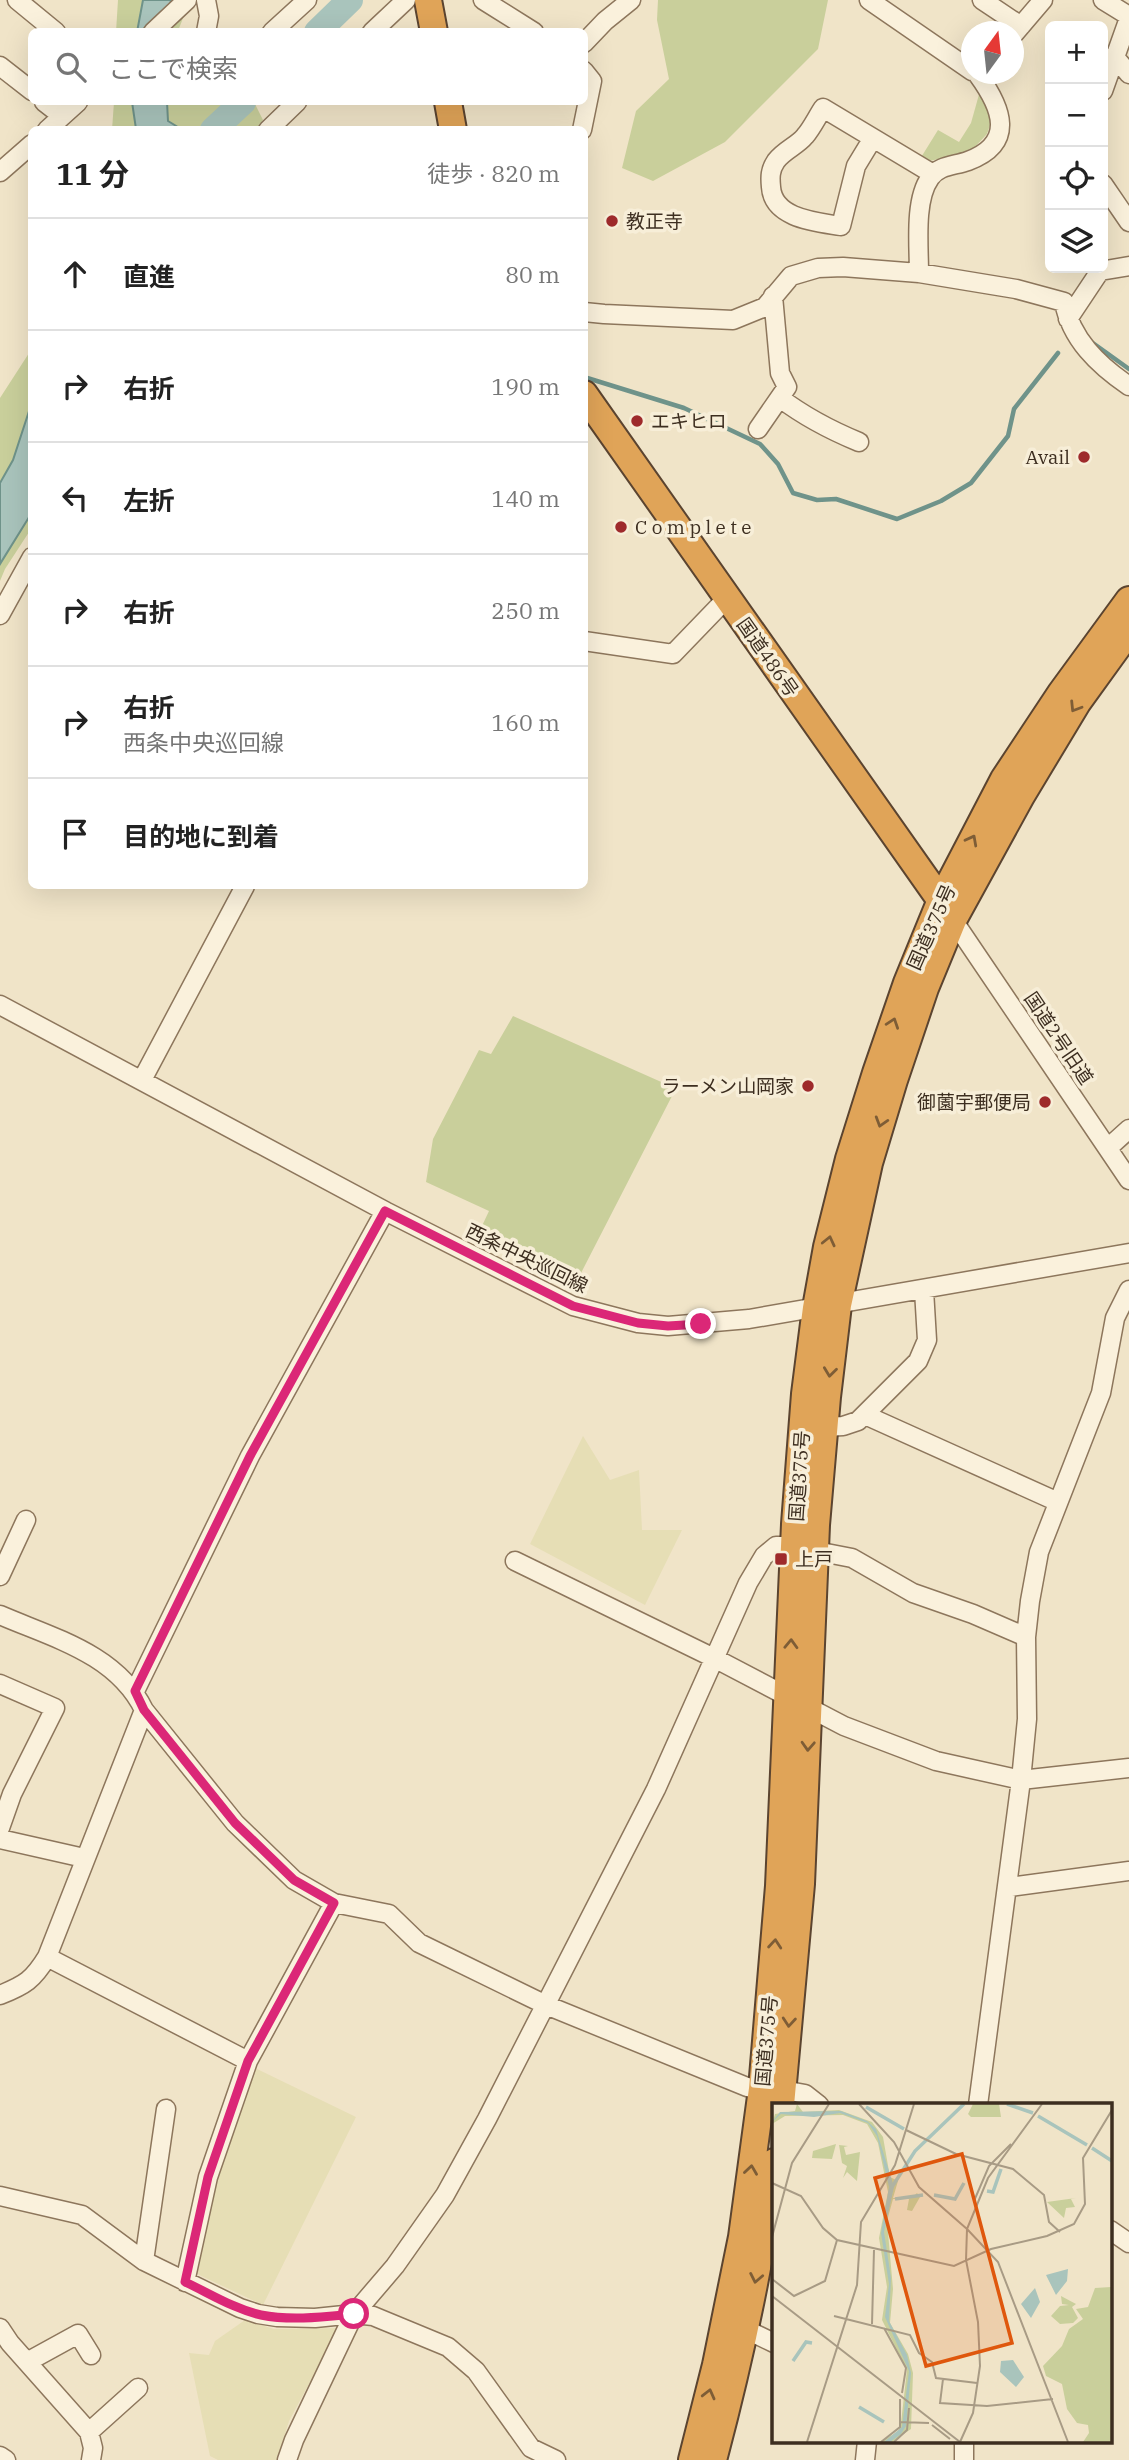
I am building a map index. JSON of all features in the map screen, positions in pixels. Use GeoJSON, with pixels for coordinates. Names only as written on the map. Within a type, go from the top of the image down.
{"type":"FeatureCollection","features":[{"type":"Feature","properties":{"kind":"highway"},"geometry":{"type":"LineString","coordinates":[[428,0],[433,28]]}},
{"type":"Feature","properties":{"kind":"highway"},"geometry":{"type":"LineString","coordinates":[[449,105],[452,126]]}},
{"type":"Feature","properties":{"kind":"highway","name":"国道486号"},"geometry":{"type":"LineString","coordinates":[[588,400],[947,910]]}},
{"type":"Feature","properties":{"kind":"highway","name":"国道375号"},"geometry":{"type":"LineString","coordinates":[[776,2094],[801,1884],[810,1710],[805,1548],[805,1394],[827,1306],[947,910],[1077,703],[1127,607]]}},
{"type":"Feature","properties":{"kind":"highway","name":"国道375号"},"geometry":{"type":"LineString","coordinates":[[776,2094],[779,1886],[787,1696],[805,1548],[825,1427],[827,1306]]}},
{"type":"Feature","properties":{"kind":"highway","name":"国道375号"},"geometry":{"type":"LineString","coordinates":[[692,2460],[716,2365],[742,2237],[772,2111]]}},
{"type":"Feature","properties":{"kind":"highway"},"geometry":{"type":"LineString","coordinates":[[713,2460],[745,2329],[772,2196]]}},
{"type":"Feature","properties":{"kind":"street"},"geometry":{"type":"LineString","coordinates":[[17,0],[51,28]]}},
{"type":"Feature","properties":{"kind":"street"},"geometry":{"type":"LineString","coordinates":[[157,28],[187,0]]}},
{"type":"Feature","properties":{"kind":"street"},"geometry":{"type":"LineString","coordinates":[[206,0],[209,16],[207,28]]}},
{"type":"Feature","properties":{"kind":"street"},"geometry":{"type":"LineString","coordinates":[[276,28],[307,0]]}},
{"type":"Feature","properties":{"kind":"street"},"geometry":{"type":"LineString","coordinates":[[376,28],[406,0]]}},
{"type":"Feature","properties":{"kind":"street"},"geometry":{"type":"LineString","coordinates":[[483,0],[528,28]]}},
{"type":"Feature","properties":{"kind":"street"},"geometry":{"type":"LineString","coordinates":[[588,39],[631,0]]}},
{"type":"Feature","properties":{"kind":"street"},"geometry":{"type":"LineString","coordinates":[[869,0],[961,63]]}},
{"type":"Feature","properties":{"kind":"street"},"geometry":{"type":"LineString","coordinates":[[982,0],[1006,21]]}},
{"type":"Feature","properties":{"kind":"street"},"geometry":{"type":"LineString","coordinates":[[1024,22],[1043,0]]}},
{"type":"Feature","properties":{"kind":"street"},"geometry":{"type":"LineString","coordinates":[[1103,0],[1129,17],[1105,84]]}},
{"type":"Feature","properties":{"kind":"street"},"geometry":{"type":"LineString","coordinates":[[1114,55],[1129,74]]}},
{"type":"Feature","properties":{"kind":"street"},"geometry":{"type":"LineString","coordinates":[[0,65],[28,88]]}},
{"type":"Feature","properties":{"kind":"street"},"geometry":{"type":"LineString","coordinates":[[588,76],[592,81],[588,101]]}},
{"type":"Feature","properties":{"kind":"street"},"geometry":{"type":"LineString","coordinates":[[919,273],[919,208],[927,181],[936,170],[968,160],[990,149],[1000,127],[999,108],[983,84]]}},
{"type":"Feature","properties":{"kind":"street"},"geometry":{"type":"LineString","coordinates":[[48,105],[62,116]]}},
{"type":"Feature","properties":{"kind":"street"},"geometry":{"type":"LineString","coordinates":[[51,126],[75,105]]}},
{"type":"Feature","properties":{"kind":"street"},"geometry":{"type":"LineString","coordinates":[[272,126],[294,105]]}},
{"type":"Feature","properties":{"kind":"street"},"geometry":{"type":"LineString","coordinates":[[583,126],[587,105]]}},
{"type":"Feature","properties":{"kind":"street"},"geometry":{"type":"LineString","coordinates":[[873,138],[856,166],[841,226],[804,220],[778,205],[771,195],[769,175],[776,161],[804,138],[823,108],[873,138],[933,174]]}},
{"type":"Feature","properties":{"kind":"street"},"geometry":{"type":"LineString","coordinates":[[0,172],[28,148]]}},
{"type":"Feature","properties":{"kind":"street"},"geometry":{"type":"LineString","coordinates":[[1108,191],[1129,222]]}},
{"type":"Feature","properties":{"kind":"street"},"geometry":{"type":"LineString","coordinates":[[1068,319],[1100,271],[1129,266]]}},
{"type":"Feature","properties":{"kind":"street"},"geometry":{"type":"LineString","coordinates":[[588,312],[733,320],[765,307],[791,276],[818,268],[843,267],[919,273],[1016,289],[1065,302],[1068,319],[1083,347],[1122,381],[1114,386],[1129,398]]}},
{"type":"Feature","properties":{"kind":"street"},"geometry":{"type":"LineString","coordinates":[[758,429],[788,387],[780,373],[773,296]]}},
{"type":"Feature","properties":{"kind":"street"},"geometry":{"type":"LineString","coordinates":[[780,398],[804,417],[859,442]]}},
{"type":"Feature","properties":{"kind":"street"},"geometry":{"type":"LineString","coordinates":[[0,615],[28,563]]}},
{"type":"Feature","properties":{"kind":"street"},"geometry":{"type":"LineString","coordinates":[[588,642],[673,654],[727,598]]}},
{"type":"Feature","properties":{"kind":"street"},"geometry":{"type":"LineString","coordinates":[[142,1080],[243,889]]}},
{"type":"Feature","properties":{"kind":"street","name":"国道2号旧道"},"geometry":{"type":"LineString","coordinates":[[947,910],[1129,1180]]}},
{"type":"Feature","properties":{"kind":"street","name":"西条中央巡回線"},"geometry":{"type":"LineString","coordinates":[[0,1005],[385,1211],[573,1306],[638,1323],[668,1326],[701,1324],[924,1290],[1129,1253]]}},
{"type":"Feature","properties":{"kind":"street"},"geometry":{"type":"LineString","coordinates":[[1109,1147],[1129,1129]]}},
{"type":"Feature","properties":{"kind":"street"},"geometry":{"type":"LineString","coordinates":[[135,1691],[250,1456],[385,1211]]}},
{"type":"Feature","properties":{"kind":"street"},"geometry":{"type":"LineString","coordinates":[[825,1427],[843,1426],[858,1421],[907,1373],[923,1352],[927,1339],[924,1290]]}},
{"type":"Feature","properties":{"kind":"street"},"geometry":{"type":"LineString","coordinates":[[978,2103],[1009,1887],[1021,1780],[1027,1719],[1026,1637],[1039,1552],[1101,1393],[1115,1318],[1129,1290]]}},
{"type":"Feature","properties":{"kind":"street"},"geometry":{"type":"LineString","coordinates":[[865,1415],[1059,1502]]}},
{"type":"Feature","properties":{"kind":"street"},"geometry":{"type":"LineString","coordinates":[[0,1576],[26,1520]]}},
{"type":"Feature","properties":{"kind":"street"},"geometry":{"type":"LineString","coordinates":[[286,2460],[354,2314],[395,2266],[445,2195],[546,2005],[656,1789],[748,1583],[764,1556],[776,1546],[805,1548],[852,1558],[913,1593],[973,1614],[1026,1637]]}},
{"type":"Feature","properties":{"kind":"street"},"geometry":{"type":"LineString","coordinates":[[515,1561],[716,1659],[810,1710],[936,1761],[1021,1780],[1129,1768]]}},
{"type":"Feature","properties":{"kind":"street"},"geometry":{"type":"LineString","coordinates":[[0,1615],[99,1658],[135,1691],[144,1710],[235,1823],[294,1880],[334,1903],[389,1913],[419,1943],[546,2005],[747,2087],[776,2094],[805,2094],[816,2103]]}},
{"type":"Feature","properties":{"kind":"street"},"geometry":{"type":"LineString","coordinates":[[0,1684],[55,1708],[12,1794],[0,1828]]}},
{"type":"Feature","properties":{"kind":"street"},"geometry":{"type":"LineString","coordinates":[[0,1995],[22,1986],[35,1975],[47,1957],[144,1710]]}},
{"type":"Feature","properties":{"kind":"street"},"geometry":{"type":"LineString","coordinates":[[0,1839],[84,1858]]}},
{"type":"Feature","properties":{"kind":"street"},"geometry":{"type":"LineString","coordinates":[[1009,1887],[1129,1871]]}},
{"type":"Feature","properties":{"kind":"street"},"geometry":{"type":"LineString","coordinates":[[185,2282],[208,2177],[248,2061],[334,1903]]}},
{"type":"Feature","properties":{"kind":"street"},"geometry":{"type":"LineString","coordinates":[[47,1957],[248,2061]]}},
{"type":"Feature","properties":{"kind":"street"},"geometry":{"type":"LineString","coordinates":[[144,2261],[166,2109]]}},
{"type":"Feature","properties":{"kind":"street"},"geometry":{"type":"LineString","coordinates":[[0,2196],[82,2215],[144,2261],[258,2314],[277,2318],[315,2318],[354,2314],[382,2319],[448,2347],[476,2371],[531,2448],[555,2460]]}},
{"type":"Feature","properties":{"kind":"street"},"geometry":{"type":"LineString","coordinates":[[1112,2231],[1129,2243]]}},
{"type":"Feature","properties":{"kind":"street"},"geometry":{"type":"LineString","coordinates":[[0,2328],[89,2432],[93,2448],[90,2460]]}},
{"type":"Feature","properties":{"kind":"street"},"geometry":{"type":"LineString","coordinates":[[745,2329],[772,2342]]}},
{"type":"Feature","properties":{"kind":"street"},"geometry":{"type":"LineString","coordinates":[[27,2362],[78,2334],[91,2355]]}},
{"type":"Feature","properties":{"kind":"street"},"geometry":{"type":"LineString","coordinates":[[89,2432],[138,2388]]}},
{"type":"Feature","properties":{"kind":"street"},"geometry":{"type":"LineString","coordinates":[[865,2460],[867,2442]]}},
{"type":"Feature","properties":{"kind":"street"},"geometry":{"type":"LineString","coordinates":[[964,2442],[964,2460]]}},
{"type":"Feature","properties":{"kind":"street"},"geometry":{"type":"LineString","coordinates":[[0,2456],[6,2460]]}},
{"type":"Feature","properties":{"kind":"shaded area"},"geometry":{"type":"Polygon","coordinates":[[[583,1436],[610,1480],[639,1470],[642,1530],[682,1530],[645,1605],[530,1544],[583,1436]]]}},
{"type":"Feature","properties":{"kind":"shaded area"},"geometry":{"type":"Polygon","coordinates":[[[255,2068],[356,2117],[263,2305],[193,2272],[215,2185],[255,2068]]]}},
{"type":"Feature","properties":{"kind":"shaded area"},"geometry":{"type":"Polygon","coordinates":[[[245,2320],[274,2329],[339,2328],[289,2421],[277,2460],[218,2460],[210,2456],[189,2353],[209,2355],[215,2341],[245,2320]]]}},
{"type":"Feature","properties":{"kind":"green space"},"geometry":{"type":"Polygon","coordinates":[[[118,0],[190,0],[179,28],[116,28],[118,0]]]}},
{"type":"Feature","properties":{"kind":"green space"},"geometry":{"type":"Polygon","coordinates":[[[658,0],[828,0],[818,49],[725,142],[653,181],[622,168],[636,111],[669,79],[657,20],[658,0]]]}},
{"type":"Feature","properties":{"kind":"green space"},"geometry":{"type":"Polygon","coordinates":[[[980,91],[987,96],[991,122],[987,134],[970,152],[925,162],[920,159],[938,130],[959,142],[971,123],[980,91]]]}},
{"type":"Feature","properties":{"kind":"green space"},"geometry":{"type":"Polygon","coordinates":[[[114,105],[256,105],[263,120],[259,126],[112,126],[114,105]]]}},
{"type":"Feature","properties":{"kind":"green space"},"geometry":{"type":"Polygon","coordinates":[[[28,355],[28,534],[0,581],[0,398],[28,355]]]}},
{"type":"Feature","properties":{"kind":"green space"},"geometry":{"type":"Polygon","coordinates":[[[513,1016],[668,1085],[672,1096],[580,1275],[561,1278],[481,1228],[489,1211],[426,1182],[433,1139],[479,1050],[491,1054],[513,1016]]]}},
{"type":"Feature","properties":{"kind":"water"},"geometry":{"type":"Polygon","coordinates":[[[143,0],[171,0],[166,28],[138,28],[143,0]]]}},
{"type":"Feature","properties":{"kind":"water"},"geometry":{"type":"Polygon","coordinates":[[[132,105],[167,105],[168,121],[176,126],[136,126],[132,105]]]}},
{"type":"Feature","properties":{"kind":"water"},"geometry":{"type":"Polygon","coordinates":[[[28,414],[28,519],[0,564],[0,483],[13,460],[28,414]]]}},
{"type":"Feature","properties":{"kind":"waterway"},"geometry":{"type":"LineString","coordinates":[[321,28],[350,0]]}},
{"type":"Feature","properties":{"kind":"waterway"},"geometry":{"type":"LineString","coordinates":[[217,126],[240,105]]}},
{"type":"Feature","properties":{"kind":"waterway"},"geometry":{"type":"LineString","coordinates":[[1090,341],[1129,369]]}},
{"type":"Feature","properties":{"kind":"waterway"},"geometry":{"type":"LineString","coordinates":[[588,378],[684,408],[760,444],[778,464],[793,493],[817,500],[836,499],[897,519],[941,501],[971,483],[1008,436],[1014,409],[1058,353]]}},
{"type":"Feature","properties":{"kind":"place","name":"教正寺"},"geometry":{"type":"Point","coordinates":[612,221]}},
{"type":"Feature","properties":{"kind":"place","name":"エキヒロ"},"geometry":{"type":"Point","coordinates":[637,421]}},
{"type":"Feature","properties":{"kind":"place","name":"Avail"},"geometry":{"type":"Point","coordinates":[1084,457]}},
{"type":"Feature","properties":{"kind":"place","name":"C o m p l e t e"},"geometry":{"type":"Point","coordinates":[621,527]}},
{"type":"Feature","properties":{"kind":"place","name":"ラーメン山岡家"},"geometry":{"type":"Point","coordinates":[808,1086]}},
{"type":"Feature","properties":{"kind":"place","name":"御薗宇郵便局"},"geometry":{"type":"Point","coordinates":[1045,1102]}},
{"type":"Feature","properties":{"kind":"place","name":"上戸"},"geometry":{"type":"Point","coordinates":[781,1559]}},
{"type":"Feature","properties":{"kind":"route"},"geometry":{"type":"LineString","coordinates":[[354,2314],[277,2318],[240,2308],[185,2282],[208,2177],[248,2061],[334,1903],[294,1880],[235,1823],[144,1710],[135,1691],[250,1456],[385,1211],[573,1306],[638,1323],[668,1326],[701,1324]]}}]}
